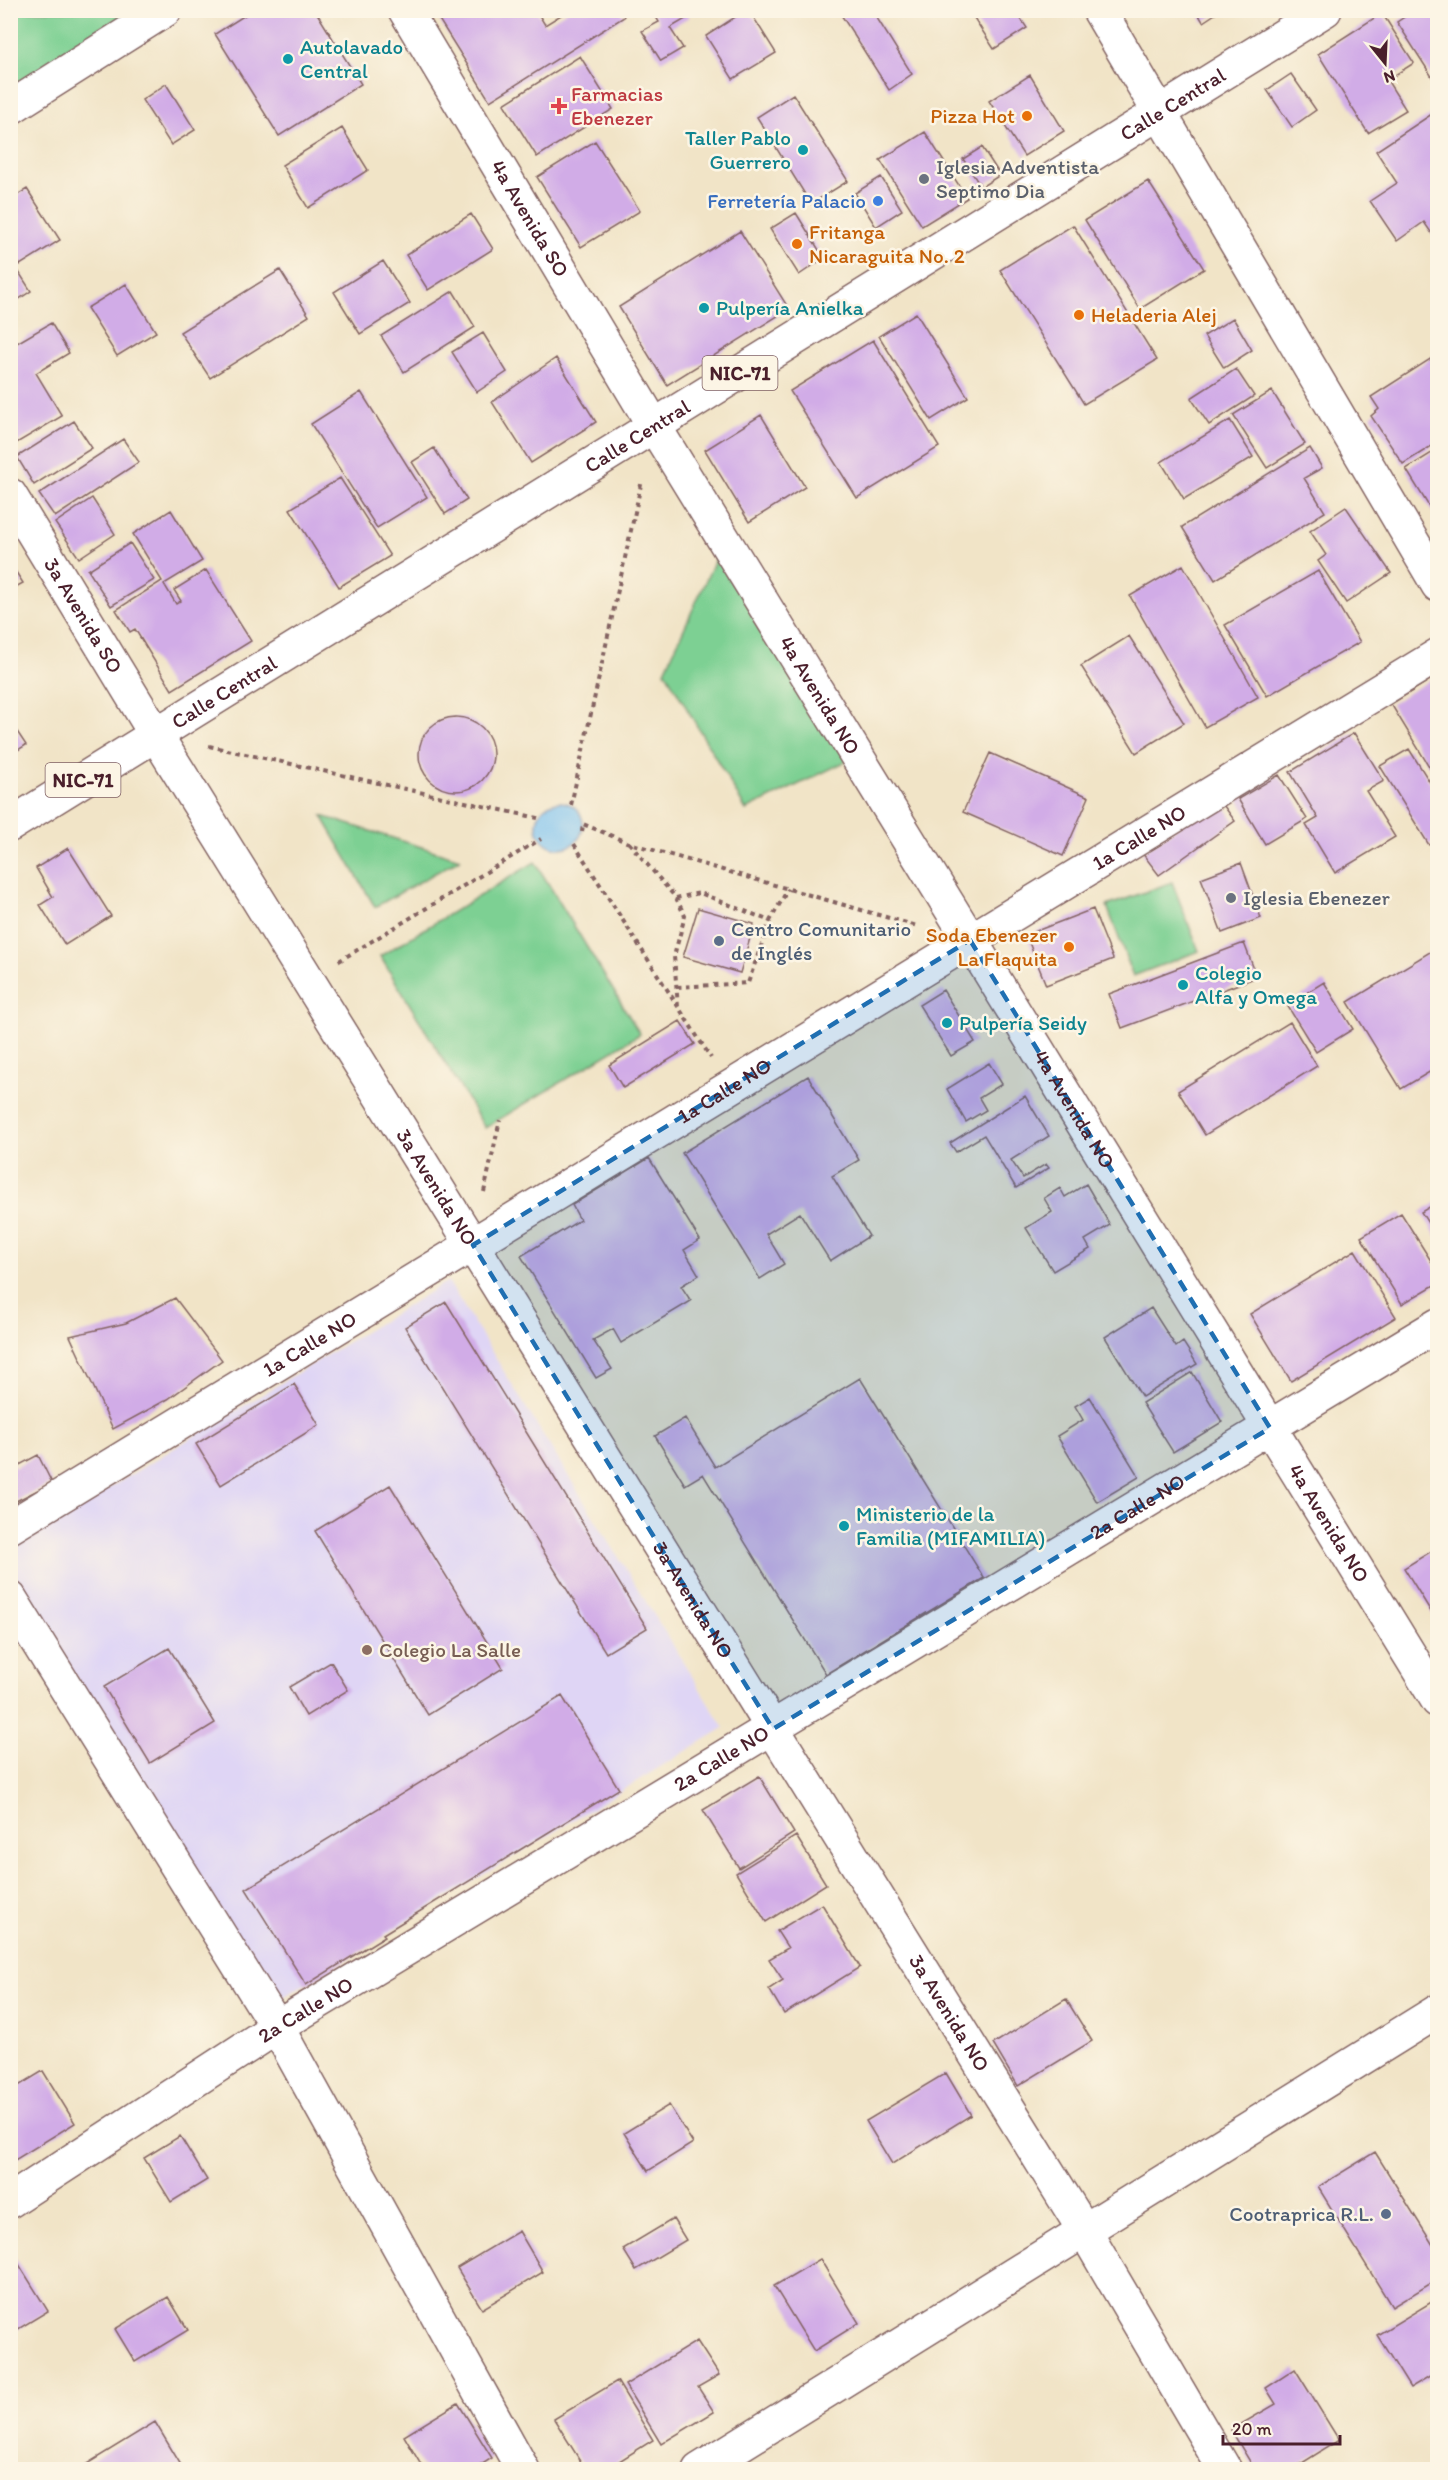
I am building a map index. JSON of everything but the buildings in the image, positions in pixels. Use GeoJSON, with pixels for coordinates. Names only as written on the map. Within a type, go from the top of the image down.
{"type":"FeatureCollection","features":[{"type":"Feature","properties":{"kind":"main road"},"geometry":{"type":"LineString","coordinates":[[10,108],[165,10]]}},
{"type":"Feature","properties":{"kind":"main road","name":"4a Avenida SO"},"geometry":{"type":"LineString","coordinates":[[405,10],[654,426]]}},
{"type":"Feature","properties":{"kind":"main road"},"geometry":{"type":"LineString","coordinates":[[1100,10],[1437,585]]}},
{"type":"Feature","properties":{"kind":"main road","name":"Calle Central"},"geometry":{"type":"LineString","coordinates":[[10,825],[1325,10]]}},
{"type":"Feature","properties":{"kind":"main road","name":"4a Avenida NO"},"geometry":{"type":"LineString","coordinates":[[654,426],[1437,1701]]}},
{"type":"Feature","properties":{"kind":"main road","name":"3a Avenida SO"},"geometry":{"type":"LineString","coordinates":[[10,495],[156,735]]}},
{"type":"Feature","properties":{"kind":"main road","name":"1a Calle NO"},"geometry":{"type":"LineString","coordinates":[[10,1527],[1437,656]]}},
{"type":"Feature","properties":{"kind":"main road","name":"3a Avenida NO"},"geometry":{"type":"LineString","coordinates":[[156,735],[1084,2230],[1226,2469]]}},
{"type":"Feature","properties":{"kind":"main road","name":"2a Calle NO"},"geometry":{"type":"LineString","coordinates":[[10,2201],[277,2027],[1437,1325]]}},
{"type":"Feature","properties":{"kind":"main road"},"geometry":{"type":"LineString","coordinates":[[10,1598],[277,2027],[523,2469]]}},
{"type":"Feature","properties":{"kind":"main road"},"geometry":{"type":"LineString","coordinates":[[699,2469],[1437,2011]]}},
{"type":"Feature","properties":{"kind":"path"},"geometry":{"type":"LineString","coordinates":[[571,805],[654,426]]}},
{"type":"Feature","properties":{"kind":"path"},"geometry":{"type":"LineString","coordinates":[[156,735],[538,818]]}},
{"type":"Feature","properties":{"kind":"path"},"geometry":{"type":"LineString","coordinates":[[582,832],[583,824],[629,843],[970,940]]}},
{"type":"Feature","properties":{"kind":"path"},"geometry":{"type":"LineString","coordinates":[[308,980],[542,839]]}},
{"type":"Feature","properties":{"kind":"path"},"geometry":{"type":"LineString","coordinates":[[629,843],[676,898],[685,916],[674,956],[678,1008]]}},
{"type":"Feature","properties":{"kind":"path"},"geometry":{"type":"LineString","coordinates":[[574,844],[730,1087]]}},
{"type":"Feature","properties":{"kind":"path"},"geometry":{"type":"LineString","coordinates":[[677,987],[748,983],[770,921],[788,889]]}},
{"type":"Feature","properties":{"kind":"path"},"geometry":{"type":"LineString","coordinates":[[676,898],[700,892],[770,921]]}},
{"type":"Feature","properties":{"kind":"path"},"geometry":{"type":"LineString","coordinates":[[472,1245],[500,1120]]}},
{"type":"Feature","properties":{"kind":"highlighted area"},"geometry":{"type":"Polygon","coordinates":[[[970,940],[1270,1428],[773,1729],[473,1245],[970,940]]]}},
{"type":"Feature","properties":{"kind":"shaded area","name":"Colegio La Salle"},"geometry":{"type":"Polygon","coordinates":[[[448,1281],[724,1728],[275,2002],[11,1572],[11,1548],[448,1281]]]}},
{"type":"Feature","properties":{"kind":"green space"},"geometry":{"type":"Polygon","coordinates":[[[11,11],[143,11],[11,93],[11,11]]]}},
{"type":"Feature","properties":{"kind":"green space"},"geometry":{"type":"Polygon","coordinates":[[[724,540],[857,756],[746,810],[665,671],[724,540]]]}},
{"type":"Feature","properties":{"kind":"green space"},"geometry":{"type":"Polygon","coordinates":[[[322,816],[460,859],[375,907],[322,816]]]}},
{"type":"Feature","properties":{"kind":"green space"},"geometry":{"type":"Polygon","coordinates":[[[535,862],[640,1034],[485,1128],[380,956],[535,862]]]}},
{"type":"Feature","properties":{"kind":"green space"},"geometry":{"type":"Polygon","coordinates":[[[1172,882],[1199,951],[1133,976],[1107,906],[1172,882]]]}},
{"type":"Feature","properties":{"kind":"water"},"geometry":{"type":"Polygon","coordinates":[[[560,802],[576,809],[583,825],[576,841],[560,848],[544,841],[537,825],[544,809],[560,802]]]}},
{"type":"Feature","properties":{"kind":"place","name":"Autolavado Central"},"geometry":{"type":"Point","coordinates":[288,59]}},
{"type":"Feature","properties":{"kind":"place","name":"Farmacias Ebenezer"},"geometry":{"type":"Point","coordinates":[559,106]}},
{"type":"Feature","properties":{"kind":"place","name":"Pizza Hot"},"geometry":{"type":"Point","coordinates":[1027,116]}},
{"type":"Feature","properties":{"kind":"place","name":"Taller Pablo Guerrero"},"geometry":{"type":"Point","coordinates":[803,150]}},
{"type":"Feature","properties":{"kind":"place","name":"Iglesia Adventista Septimo Dia"},"geometry":{"type":"Point","coordinates":[924,179]}},
{"type":"Feature","properties":{"kind":"place","name":"Ferretería Palacio"},"geometry":{"type":"Point","coordinates":[878,201]}},
{"type":"Feature","properties":{"kind":"place","name":"Fritanga Nicaraguita No. 2"},"geometry":{"type":"Point","coordinates":[797,244]}},
{"type":"Feature","properties":{"kind":"place","name":"Pulpería Anielka"},"geometry":{"type":"Point","coordinates":[704,308]}},
{"type":"Feature","properties":{"kind":"place","name":"Heladeria Alej"},"geometry":{"type":"Point","coordinates":[1079,315]}},
{"type":"Feature","properties":{"kind":"place","name":"Iglesia Ebenezer"},"geometry":{"type":"Point","coordinates":[1231,898]}},
{"type":"Feature","properties":{"kind":"place","name":"Centro Comunitario de Inglés"},"geometry":{"type":"Point","coordinates":[719,941]}},
{"type":"Feature","properties":{"kind":"place","name":"Soda Ebenezer La Flaquita"},"geometry":{"type":"Point","coordinates":[1069,947]}},
{"type":"Feature","properties":{"kind":"place","name":"Colegio Alfa y Omega"},"geometry":{"type":"Point","coordinates":[1183,985]}},
{"type":"Feature","properties":{"kind":"place","name":"Pulpería Seidy"},"geometry":{"type":"Point","coordinates":[947,1023]}},
{"type":"Feature","properties":{"kind":"place","name":"Ministerio de la Familia (MIFAMILIA)"},"geometry":{"type":"Point","coordinates":[844,1526]}},
{"type":"Feature","properties":{"kind":"place","name":"Colegio La Salle"},"geometry":{"type":"Point","coordinates":[367,1650]}},
{"type":"Feature","properties":{"kind":"place","name":"Cootraprica R.L."},"geometry":{"type":"Point","coordinates":[1386,2214]}}]}
